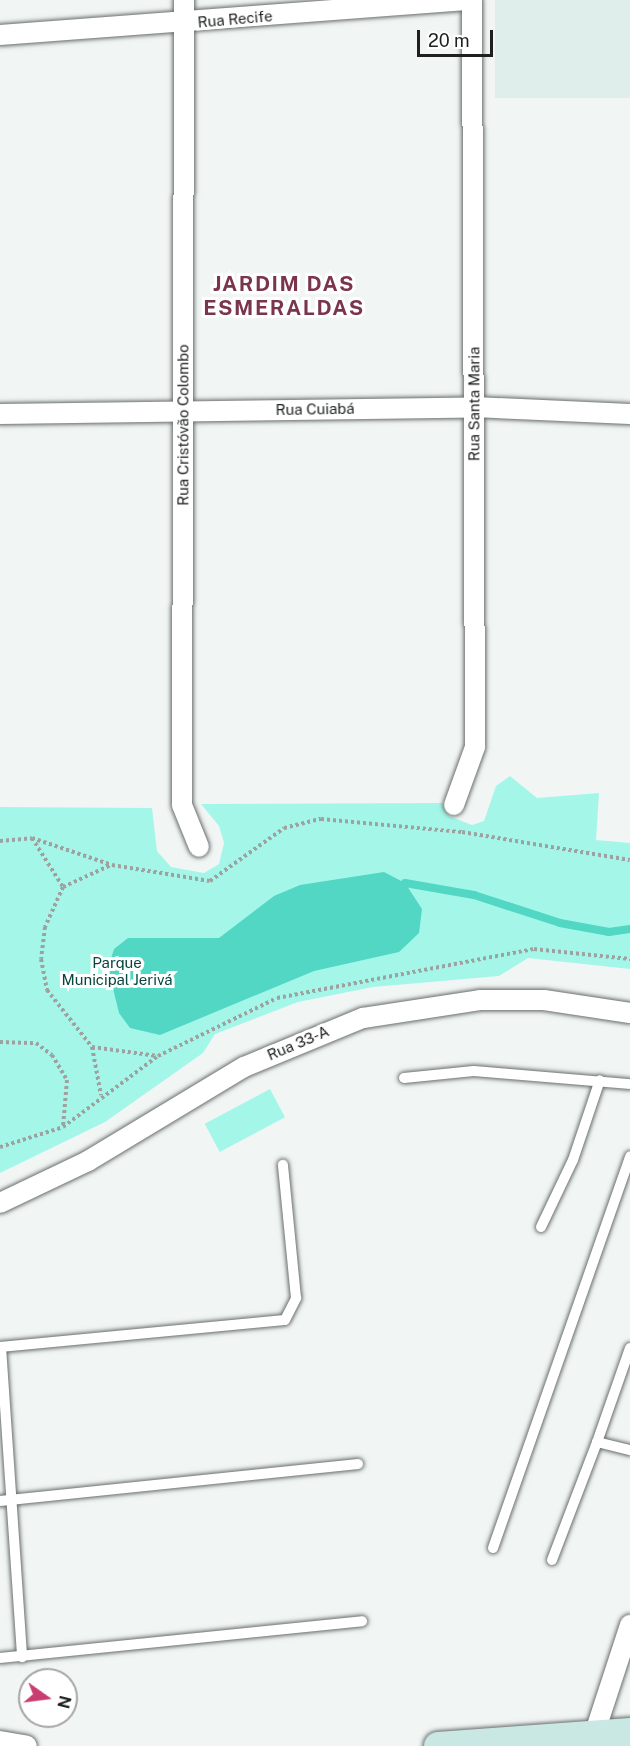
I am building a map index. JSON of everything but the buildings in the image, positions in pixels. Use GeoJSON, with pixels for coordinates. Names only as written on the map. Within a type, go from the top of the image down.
{"type":"FeatureCollection","features":[{"type":"Feature","properties":{"kind":"main road"},"geometry":{"type":"LineString","coordinates":[[438,1746],[630,1732]]}},
{"type":"Feature","properties":{"kind":"street","name":"Rua Cristóvão Colombo"},"geometry":{"type":"LineString","coordinates":[[184,0],[182,805],[199,847]]}},
{"type":"Feature","properties":{"kind":"street","name":"Rua Recife"},"geometry":{"type":"LineString","coordinates":[[0,35],[471,0]]}},
{"type":"Feature","properties":{"kind":"street","name":"Rua Santa Maria"},"geometry":{"type":"LineString","coordinates":[[454,805],[475,747],[471,0]]}},
{"type":"Feature","properties":{"kind":"street","name":"Rua Cuiabá"},"geometry":{"type":"LineString","coordinates":[[0,414],[474,407],[630,414]]}},
{"type":"Feature","properties":{"kind":"street","name":"Rua 33-A"},"geometry":{"type":"LineString","coordinates":[[0,1203],[88,1161],[244,1067],[363,1018],[480,1000],[544,1000],[630,1012]]}},
{"type":"Feature","properties":{"kind":"street"},"geometry":{"type":"LineString","coordinates":[[594,1735],[630,1625]]}},
{"type":"Feature","properties":{"kind":"street"},"geometry":{"type":"LineString","coordinates":[[0,1741],[27,1746]]}},
{"type":"Feature","properties":{"kind":"lane"},"geometry":{"type":"LineString","coordinates":[[404,1078],[474,1071],[630,1084]]}},
{"type":"Feature","properties":{"kind":"lane"},"geometry":{"type":"LineString","coordinates":[[541,1227],[573,1160],[600,1080]]}},
{"type":"Feature","properties":{"kind":"lane"},"geometry":{"type":"LineString","coordinates":[[493,1548],[630,1156]]}},
{"type":"Feature","properties":{"kind":"lane"},"geometry":{"type":"LineString","coordinates":[[22,1657],[6,1500],[0,1347],[285,1320],[296,1298],[284,1165]]}},
{"type":"Feature","properties":{"kind":"lane"},"geometry":{"type":"LineString","coordinates":[[552,1560],[630,1348]]}},
{"type":"Feature","properties":{"kind":"lane"},"geometry":{"type":"LineString","coordinates":[[597,1442],[630,1450]]}},
{"type":"Feature","properties":{"kind":"lane"},"geometry":{"type":"LineString","coordinates":[[6,1500],[358,1464]]}},
{"type":"Feature","properties":{"kind":"lane"},"geometry":{"type":"LineString","coordinates":[[0,1658],[362,1621]]}},
{"type":"Feature","properties":{"kind":"path"},"geometry":{"type":"LineString","coordinates":[[0,841],[32,838],[112,865],[210,881],[284,828],[321,819],[462,832],[630,860]]}},
{"type":"Feature","properties":{"kind":"path"},"geometry":{"type":"LineString","coordinates":[[32,838],[63,887]]}},
{"type":"Feature","properties":{"kind":"path"},"geometry":{"type":"LineString","coordinates":[[101,1095],[92,1047],[46,990],[41,959],[45,927],[63,887],[112,865]]}},
{"type":"Feature","properties":{"kind":"path"},"geometry":{"type":"LineString","coordinates":[[0,1042],[36,1043],[52,1055],[67,1080],[63,1127]]}},
{"type":"Feature","properties":{"kind":"path"},"geometry":{"type":"LineString","coordinates":[[92,1047],[158,1056]]}},
{"type":"Feature","properties":{"kind":"shaded area"},"geometry":{"type":"Polygon","coordinates":[[[495,0],[630,0],[630,98],[495,98],[495,0]]]}},
{"type":"Feature","properties":{"kind":"shaded area"},"geometry":{"type":"Polygon","coordinates":[[[384,872],[405,883],[422,909],[419,933],[399,952],[314,971],[160,1035],[130,1028],[119,1013],[108,968],[114,949],[128,938],[219,938],[274,896],[300,885],[384,872]]]}},
{"type":"Feature","properties":{"kind":"green space","name":"Parque Municipal Jerivá"},"geometry":{"type":"Polygon","coordinates":[[[510,776],[537,798],[599,793],[596,840],[630,843],[630,969],[528,958],[499,976],[373,987],[298,1002],[215,1034],[203,1053],[105,1122],[0,1173],[0,807],[152,808],[157,851],[171,867],[204,873],[219,864],[224,843],[219,826],[201,804],[444,803],[449,816],[472,825],[484,821],[496,786],[510,776]]]}},
{"type":"Feature","properties":{"kind":"green space"},"geometry":{"type":"Polygon","coordinates":[[[270,1089],[285,1117],[220,1152],[205,1124],[270,1089]]]}},
{"type":"Feature","properties":{"kind":"waterway"},"geometry":{"type":"LineString","coordinates":[[405,883],[474,895],[560,923],[609,932],[630,929]]}},
{"type":"Feature","properties":{"kind":"district","name":"JARDIM DAS ESMERALDAS"},"geometry":{"type":"Point","coordinates":[284,296]}}]}
